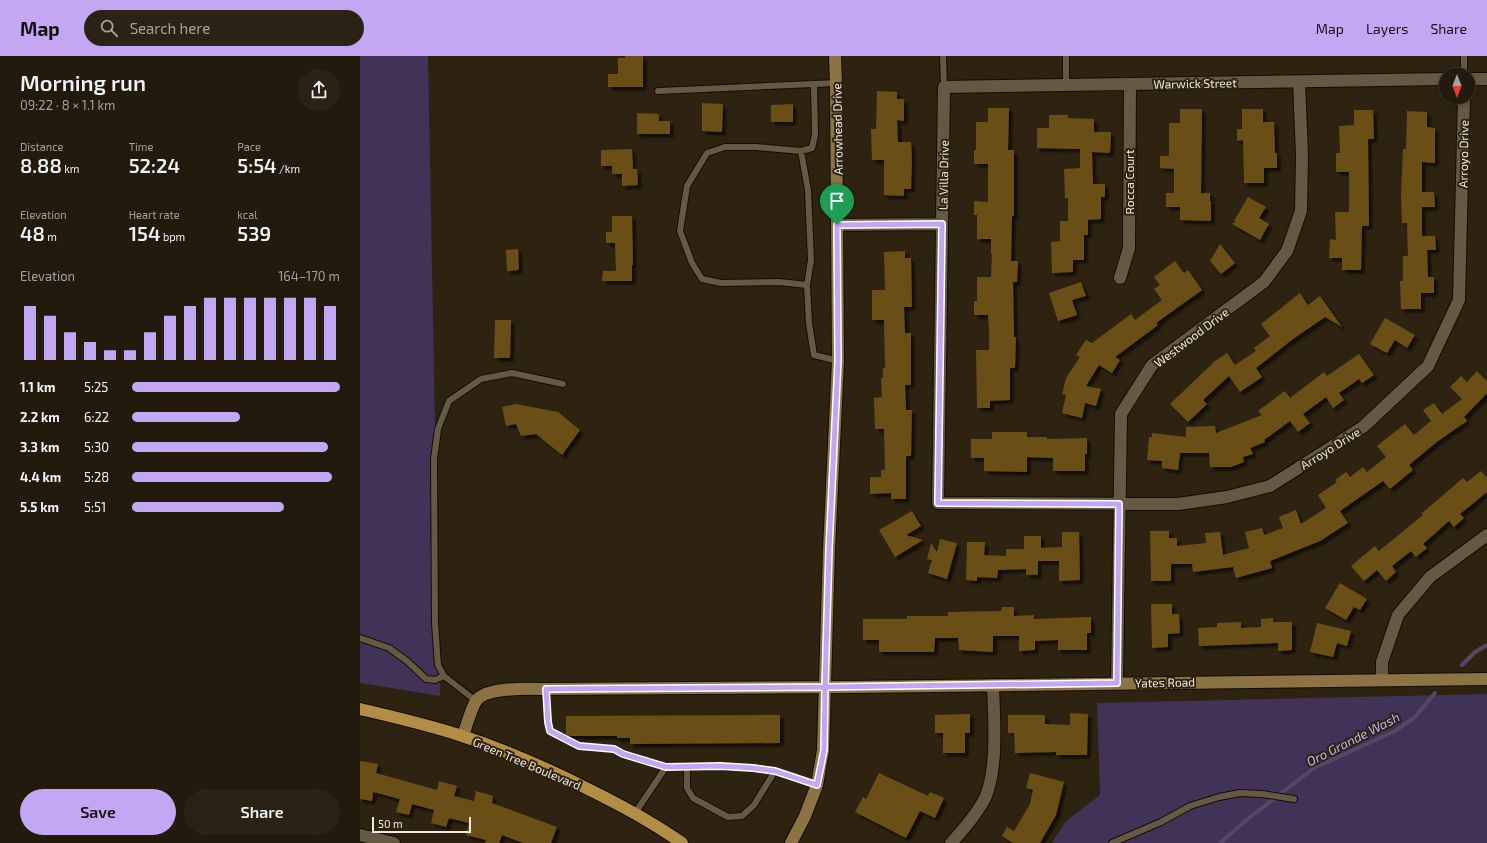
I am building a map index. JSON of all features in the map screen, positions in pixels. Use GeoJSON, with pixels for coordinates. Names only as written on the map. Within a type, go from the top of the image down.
{"type":"FeatureCollection","features":[{"type":"Feature","properties":{"kind":"main road","name":"Green Tree Boulevard"},"geometry":{"type":"LineString","coordinates":[[360,709],[408,720],[463,736],[508,752],[552,771],[635,813],[682,843]]}},
{"type":"Feature","properties":{"kind":"street","name":"Arrowhead Drive"},"geometry":{"type":"LineString","coordinates":[[791,843],[805,816],[817,785],[824,750],[829,549],[838,361],[836,83],[834,56]]}},
{"type":"Feature","properties":{"kind":"street","name":"Warwick Street"},"geometry":{"type":"LineString","coordinates":[[944,87],[1439,79]]}},
{"type":"Feature","properties":{"kind":"street"},"geometry":{"type":"LineString","coordinates":[[1475,79],[1487,79]]}},
{"type":"Feature","properties":{"kind":"street","name":"Westwood Drive"},"geometry":{"type":"LineString","coordinates":[[1117,683],[1121,414],[1152,365],[1264,282],[1287,251],[1301,211],[1302,154],[1299,82]]}},
{"type":"Feature","properties":{"kind":"street","name":"Rocca Court"},"geometry":{"type":"LineString","coordinates":[[1120,278],[1129,248],[1130,84]]}},
{"type":"Feature","properties":{"kind":"street","name":"La Villa Drive"},"geometry":{"type":"LineString","coordinates":[[938,503],[944,87]]}},
{"type":"Feature","properties":{"kind":"street","name":"Arroyo Drive"},"geometry":{"type":"LineString","coordinates":[[938,503],[1178,504],[1227,497],[1270,486],[1363,427],[1428,366],[1460,300],[1464,104]]}},
{"type":"Feature","properties":{"kind":"street"},"geometry":{"type":"LineString","coordinates":[[837,225],[942,224]]}},
{"type":"Feature","properties":{"kind":"street"},"geometry":{"type":"LineString","coordinates":[[1382,680],[1382,662],[1398,615],[1430,577],[1487,536]]}},
{"type":"Feature","properties":{"kind":"street","name":"Yates Road"},"geometry":{"type":"LineString","coordinates":[[476,701],[482,695],[490,692],[503,690],[546,689],[1487,679]]}},
{"type":"Feature","properties":{"kind":"street"},"geometry":{"type":"LineString","coordinates":[[951,843],[977,811],[986,795],[991,777],[993,760],[993,685]]}},
{"type":"Feature","properties":{"kind":"street"},"geometry":{"type":"LineString","coordinates":[[463,736],[476,701]]}},
{"type":"Feature","properties":{"kind":"street"},"geometry":{"type":"LineString","coordinates":[[360,835],[394,843]]}},
{"type":"Feature","properties":{"kind":"lane"},"geometry":{"type":"LineString","coordinates":[[943,56],[944,87]]}},
{"type":"Feature","properties":{"kind":"lane"},"geometry":{"type":"LineString","coordinates":[[1066,56],[1066,85]]}},
{"type":"Feature","properties":{"kind":"lane"},"geometry":{"type":"LineString","coordinates":[[1464,56],[1464,68]]}},
{"type":"Feature","properties":{"kind":"lane"},"geometry":{"type":"LineString","coordinates":[[658,91],[836,83]]}},
{"type":"Feature","properties":{"kind":"lane"},"geometry":{"type":"LineString","coordinates":[[807,285],[779,282],[721,283],[702,279],[692,263],[680,231],[686,186],[707,153],[725,147],[756,147],[801,151],[812,148],[815,136],[814,84]]}},
{"type":"Feature","properties":{"kind":"lane"},"geometry":{"type":"LineString","coordinates":[[801,151],[808,190],[811,260],[807,285],[809,323],[814,355],[838,361]]}},
{"type":"Feature","properties":{"kind":"lane"},"geometry":{"type":"LineString","coordinates":[[476,701],[444,676],[438,665],[435,623],[434,459],[438,430],[449,401],[481,378],[512,373],[563,384]]}},
{"type":"Feature","properties":{"kind":"lane"},"geometry":{"type":"LineString","coordinates":[[360,638],[389,648],[407,661],[426,679],[435,680],[444,676]]}},
{"type":"Feature","properties":{"kind":"lane"},"geometry":{"type":"LineString","coordinates":[[546,689],[550,731],[579,746],[614,749],[623,754],[666,767],[746,767],[775,771],[817,785]]}},
{"type":"Feature","properties":{"kind":"lane"},"geometry":{"type":"LineString","coordinates":[[687,766],[687,788],[693,798],[728,817],[742,816],[754,805],[775,771]]}},
{"type":"Feature","properties":{"kind":"lane"},"geometry":{"type":"LineString","coordinates":[[635,813],[666,767]]}},
{"type":"Feature","properties":{"kind":"lane"},"geometry":{"type":"LineString","coordinates":[[1112,843],[1161,822],[1190,806],[1219,797],[1240,793],[1262,794],[1294,799]]}},
{"type":"Feature","properties":{"kind":"shaded area"},"geometry":{"type":"Polygon","coordinates":[[[360,56],[428,56],[440,696],[360,683],[360,56]]]}},
{"type":"Feature","properties":{"kind":"shaded area"},"geometry":{"type":"Polygon","coordinates":[[[1487,694],[1487,843],[1052,843],[1066,821],[1100,795],[1097,703],[1487,694]]]}},
{"type":"Feature","properties":{"kind":"building"},"geometry":{"type":"Polygon","coordinates":[[[625,56],[643,56],[643,87],[608,87],[608,74],[618,74],[618,58],[625,58],[625,56]]]}},
{"type":"Feature","properties":{"kind":"building"},"geometry":{"type":"Polygon","coordinates":[[[877,91],[897,92],[897,99],[904,99],[904,121],[897,120],[898,142],[911,142],[912,159],[911,189],[904,189],[904,196],[884,195],[884,160],[872,160],[871,129],[876,129],[877,91]]]}},
{"type":"Feature","properties":{"kind":"building"},"geometry":{"type":"Polygon","coordinates":[[[702,103],[723,104],[722,132],[702,131],[702,103]]]}},
{"type":"Feature","properties":{"kind":"building"},"geometry":{"type":"Polygon","coordinates":[[[793,104],[793,122],[771,122],[771,105],[793,104]]]}},
{"type":"Feature","properties":{"kind":"building"},"geometry":{"type":"Polygon","coordinates":[[[988,108],[1009,108],[1008,150],[1014,150],[1014,216],[1012,216],[1011,261],[1018,261],[1017,282],[1013,282],[1014,337],[1016,337],[1015,368],[1010,368],[1010,400],[990,401],[990,408],[977,408],[976,350],[989,350],[989,329],[988,315],[974,315],[974,301],[977,301],[977,277],[991,277],[992,255],[991,239],[977,239],[977,215],[974,215],[974,201],[988,202],[988,164],[974,164],[974,150],[976,150],[976,122],[988,122],[988,108]]]}},
{"type":"Feature","properties":{"kind":"building"},"geometry":{"type":"Polygon","coordinates":[[[1180,109],[1202,109],[1201,193],[1210,193],[1211,221],[1180,220],[1180,207],[1166,207],[1166,193],[1174,193],[1174,169],[1160,168],[1160,156],[1169,156],[1169,123],[1180,123],[1180,109]]]}},
{"type":"Feature","properties":{"kind":"building"},"geometry":{"type":"Polygon","coordinates":[[[1242,109],[1263,109],[1263,122],[1274,122],[1277,168],[1264,168],[1264,183],[1244,183],[1243,140],[1237,141],[1237,129],[1242,129],[1242,109]]]}},
{"type":"Feature","properties":{"kind":"building"},"geometry":{"type":"Polygon","coordinates":[[[1354,110],[1373,110],[1374,139],[1368,139],[1369,226],[1362,226],[1361,270],[1342,270],[1342,258],[1329,258],[1330,239],[1336,240],[1335,212],[1349,212],[1349,172],[1336,172],[1336,153],[1340,153],[1339,126],[1354,125],[1354,110]]]}},
{"type":"Feature","properties":{"kind":"building"},"geometry":{"type":"Polygon","coordinates":[[[1407,111],[1427,112],[1427,127],[1435,128],[1435,163],[1422,162],[1422,192],[1434,192],[1435,207],[1422,207],[1422,236],[1435,236],[1436,250],[1427,250],[1428,277],[1434,277],[1434,293],[1421,293],[1421,309],[1401,309],[1400,281],[1403,281],[1403,256],[1408,256],[1407,223],[1402,223],[1401,193],[1403,149],[1406,149],[1407,111]]]}},
{"type":"Feature","properties":{"kind":"building"},"geometry":{"type":"Polygon","coordinates":[[[637,113],[659,114],[659,121],[670,121],[670,134],[637,134],[637,113]]]}},
{"type":"Feature","properties":{"kind":"building"},"geometry":{"type":"Polygon","coordinates":[[[1049,115],[1068,115],[1068,118],[1094,119],[1094,132],[1111,132],[1110,153],[1092,152],[1093,184],[1105,184],[1105,197],[1101,197],[1101,219],[1088,220],[1088,235],[1084,235],[1084,260],[1073,260],[1073,272],[1052,273],[1051,242],[1060,241],[1060,221],[1068,221],[1068,198],[1065,198],[1064,169],[1080,168],[1080,149],[1037,148],[1037,128],[1049,128],[1049,115]]]}},
{"type":"Feature","properties":{"kind":"building"},"geometry":{"type":"Polygon","coordinates":[[[632,149],[633,169],[637,169],[638,185],[622,186],[622,174],[612,174],[612,166],[601,166],[601,150],[632,149]]]}},
{"type":"Feature","properties":{"kind":"building"},"geometry":{"type":"Polygon","coordinates":[[[1248,197],[1266,207],[1259,218],[1269,224],[1260,240],[1232,224],[1236,221],[1234,221],[1248,197]]]}},
{"type":"Feature","properties":{"kind":"building"},"geometry":{"type":"Polygon","coordinates":[[[612,216],[632,216],[632,281],[602,281],[603,271],[616,271],[615,243],[606,243],[606,232],[612,232],[612,216]]]}},
{"type":"Feature","properties":{"kind":"building"},"geometry":{"type":"Polygon","coordinates":[[[1220,244],[1235,263],[1221,274],[1210,261],[1220,244]]]}},
{"type":"Feature","properties":{"kind":"building"},"geometry":{"type":"Polygon","coordinates":[[[518,249],[519,270],[507,271],[506,250],[518,249]]]}},
{"type":"Feature","properties":{"kind":"building"},"geometry":{"type":"Polygon","coordinates":[[[905,251],[905,258],[911,258],[912,307],[904,307],[905,333],[911,333],[911,385],[905,385],[906,410],[912,410],[911,456],[906,456],[906,499],[891,499],[891,493],[870,494],[870,477],[881,477],[881,470],[885,470],[884,429],[875,429],[874,398],[882,397],[881,378],[883,378],[883,368],[885,368],[884,320],[872,320],[872,290],[885,290],[884,252],[905,251]]]}},
{"type":"Feature","properties":{"kind":"building"},"geometry":{"type":"Polygon","coordinates":[[[1175,261],[1184,273],[1188,270],[1202,290],[1156,323],[1158,325],[1115,357],[1120,360],[1112,373],[1099,365],[1086,386],[1101,389],[1096,406],[1085,403],[1082,418],[1062,413],[1066,395],[1062,394],[1066,378],[1080,357],[1076,355],[1086,340],[1092,343],[1131,314],[1135,320],[1162,300],[1154,289],[1160,285],[1154,277],[1175,261]]]}},
{"type":"Feature","properties":{"kind":"building"},"geometry":{"type":"Polygon","coordinates":[[[1081,282],[1086,296],[1072,300],[1077,315],[1058,321],[1049,293],[1081,282]]]}},
{"type":"Feature","properties":{"kind":"building"},"geometry":{"type":"Polygon","coordinates":[[[1300,293],[1308,305],[1320,296],[1342,327],[1325,317],[1293,339],[1256,368],[1262,377],[1240,392],[1229,376],[1203,400],[1207,404],[1188,422],[1170,404],[1212,363],[1227,353],[1235,365],[1256,351],[1254,348],[1270,336],[1261,324],[1300,293]]]}},
{"type":"Feature","properties":{"kind":"building"},"geometry":{"type":"Polygon","coordinates":[[[1385,318],[1415,335],[1407,348],[1395,340],[1387,353],[1370,344],[1385,318]]]}},
{"type":"Feature","properties":{"kind":"building"},"geometry":{"type":"Polygon","coordinates":[[[495,320],[511,320],[510,358],[494,358],[495,320]]]}},
{"type":"Feature","properties":{"kind":"building"},"geometry":{"type":"Polygon","coordinates":[[[1359,354],[1374,375],[1362,383],[1359,379],[1339,393],[1344,400],[1333,408],[1326,397],[1303,414],[1310,423],[1298,432],[1290,421],[1264,440],[1265,442],[1250,448],[1253,454],[1243,457],[1244,462],[1231,467],[1210,467],[1209,453],[1180,453],[1178,470],[1162,468],[1162,461],[1147,460],[1149,437],[1152,437],[1152,433],[1186,437],[1186,427],[1215,426],[1216,433],[1262,415],[1258,411],[1285,391],[1290,398],[1324,372],[1327,376],[1359,354]]]}},
{"type":"Feature","properties":{"kind":"building"},"geometry":{"type":"Polygon","coordinates":[[[1477,371],[1487,381],[1487,393],[1464,417],[1467,421],[1438,441],[1409,465],[1413,470],[1390,489],[1383,481],[1340,511],[1348,523],[1320,541],[1270,561],[1272,568],[1236,578],[1233,567],[1193,572],[1192,564],[1171,564],[1171,581],[1151,581],[1150,531],[1169,531],[1169,538],[1177,538],[1177,546],[1206,543],[1205,533],[1220,532],[1223,555],[1249,548],[1245,532],[1262,528],[1264,535],[1283,528],[1279,517],[1296,510],[1301,524],[1326,508],[1318,495],[1337,482],[1335,480],[1346,472],[1350,477],[1363,467],[1367,472],[1386,457],[1377,446],[1387,438],[1405,424],[1414,435],[1431,421],[1423,410],[1434,403],[1442,414],[1462,399],[1450,387],[1461,376],[1467,382],[1477,371]]]}},
{"type":"Feature","properties":{"kind":"building"},"geometry":{"type":"Polygon","coordinates":[[[516,404],[558,412],[580,430],[562,455],[536,434],[521,436],[516,424],[506,426],[502,407],[516,404]]]}},
{"type":"Feature","properties":{"kind":"building"},"geometry":{"type":"Polygon","coordinates":[[[992,432],[1027,432],[1027,437],[1047,437],[1047,439],[1087,438],[1085,471],[1053,471],[1053,458],[1027,457],[1027,472],[984,471],[984,458],[971,458],[971,439],[992,439],[992,432]]]}},
{"type":"Feature","properties":{"kind":"building"},"geometry":{"type":"Polygon","coordinates":[[[1481,471],[1487,478],[1487,492],[1460,514],[1464,518],[1454,527],[1449,521],[1423,544],[1427,548],[1416,557],[1411,551],[1392,566],[1396,572],[1386,581],[1377,570],[1364,581],[1351,566],[1375,546],[1379,551],[1423,515],[1421,514],[1463,478],[1467,482],[1481,471]]]}},
{"type":"Feature","properties":{"kind":"building"},"geometry":{"type":"Polygon","coordinates":[[[912,511],[921,526],[906,535],[923,540],[895,557],[879,530],[912,511]]]}},
{"type":"Feature","properties":{"kind":"building"},"geometry":{"type":"Polygon","coordinates":[[[1062,532],[1079,532],[1080,580],[1059,581],[1059,561],[1038,561],[1038,575],[1026,575],[1026,569],[998,570],[997,578],[977,577],[977,581],[966,580],[967,542],[985,542],[984,555],[1006,556],[1006,549],[1024,549],[1024,536],[1041,536],[1041,548],[1062,547],[1062,532]]]}},
{"type":"Feature","properties":{"kind":"building"},"geometry":{"type":"Polygon","coordinates":[[[940,539],[957,543],[947,579],[928,573],[932,560],[927,559],[931,543],[937,552],[940,539]]]}},
{"type":"Feature","properties":{"kind":"building"},"geometry":{"type":"Polygon","coordinates":[[[1340,583],[1367,599],[1360,610],[1354,607],[1346,620],[1325,608],[1340,583]]]}},
{"type":"Feature","properties":{"kind":"building"},"geometry":{"type":"Polygon","coordinates":[[[1151,604],[1172,604],[1172,614],[1179,614],[1180,633],[1168,634],[1168,647],[1152,648],[1151,604]]]}},
{"type":"Feature","properties":{"kind":"building"},"geometry":{"type":"Polygon","coordinates":[[[1002,607],[1014,607],[1014,616],[1034,615],[1034,619],[1091,617],[1091,633],[1087,633],[1087,650],[1058,650],[1058,640],[1035,641],[1035,650],[1019,651],[1019,636],[993,636],[993,652],[959,650],[958,638],[935,638],[934,652],[879,652],[879,640],[863,640],[863,619],[907,619],[907,616],[948,616],[948,612],[1001,611],[1002,607]]]}},
{"type":"Feature","properties":{"kind":"building"},"geometry":{"type":"Polygon","coordinates":[[[1273,618],[1273,622],[1292,622],[1292,650],[1278,651],[1278,643],[1199,646],[1198,628],[1217,627],[1217,623],[1241,622],[1241,628],[1261,627],[1261,619],[1273,618]]]}},
{"type":"Feature","properties":{"kind":"building"},"geometry":{"type":"Polygon","coordinates":[[[1317,623],[1351,631],[1347,646],[1337,643],[1333,657],[1310,652],[1317,623]]]}},
{"type":"Feature","properties":{"kind":"building"},"geometry":{"type":"Polygon","coordinates":[[[1070,713],[1088,714],[1087,755],[1056,755],[1056,752],[1015,753],[1014,733],[1008,733],[1008,715],[1045,715],[1045,724],[1070,725],[1070,713]]]}},
{"type":"Feature","properties":{"kind":"building"},"geometry":{"type":"Polygon","coordinates":[[[970,714],[970,733],[965,733],[965,753],[943,753],[943,733],[935,733],[935,715],[970,714]]]}},
{"type":"Feature","properties":{"kind":"building"},"geometry":{"type":"Polygon","coordinates":[[[780,715],[780,743],[630,744],[630,738],[617,738],[617,736],[570,736],[566,734],[566,716],[780,715]]]}},
{"type":"Feature","properties":{"kind":"building"},"geometry":{"type":"Polygon","coordinates":[[[360,761],[378,764],[376,773],[437,790],[439,781],[457,786],[454,796],[474,801],[476,791],[493,796],[492,803],[557,827],[551,843],[523,843],[502,835],[499,843],[485,843],[486,840],[466,835],[469,823],[449,818],[446,827],[431,823],[434,810],[412,804],[409,815],[396,812],[400,799],[373,792],[372,801],[360,799],[360,761]]]}},
{"type":"Feature","properties":{"kind":"building"},"geometry":{"type":"Polygon","coordinates":[[[879,773],[928,796],[930,792],[944,798],[935,818],[920,811],[906,838],[855,812],[863,797],[866,799],[879,773]]]}},
{"type":"Feature","properties":{"kind":"building"},"geometry":{"type":"Polygon","coordinates":[[[1030,773],[1064,782],[1056,815],[1040,843],[1013,843],[1002,836],[1007,827],[1014,831],[1030,804],[1033,790],[1026,788],[1030,773]]]}},
{"type":"Feature","properties":{"kind":"waterway","name":"Oro Grande Wash"},"geometry":{"type":"LineString","coordinates":[[1462,665],[1475,652],[1487,645]]}},
{"type":"Feature","properties":{"kind":"waterway","name":"Oro Grande Wash"},"geometry":{"type":"LineString","coordinates":[[1220,843],[1249,818],[1314,768],[1395,731],[1415,717],[1435,693]]}},
{"type":"Feature","properties":{"kind":"route"},"geometry":{"type":"LineString","coordinates":[[837,225],[838,361],[829,549],[825,687],[546,689],[550,731],[579,746],[607,747],[623,754],[666,767],[720,766],[753,768],[775,771],[817,785],[824,750],[825,687],[1117,683],[1119,504],[938,503],[942,224],[837,225]]}}]}
